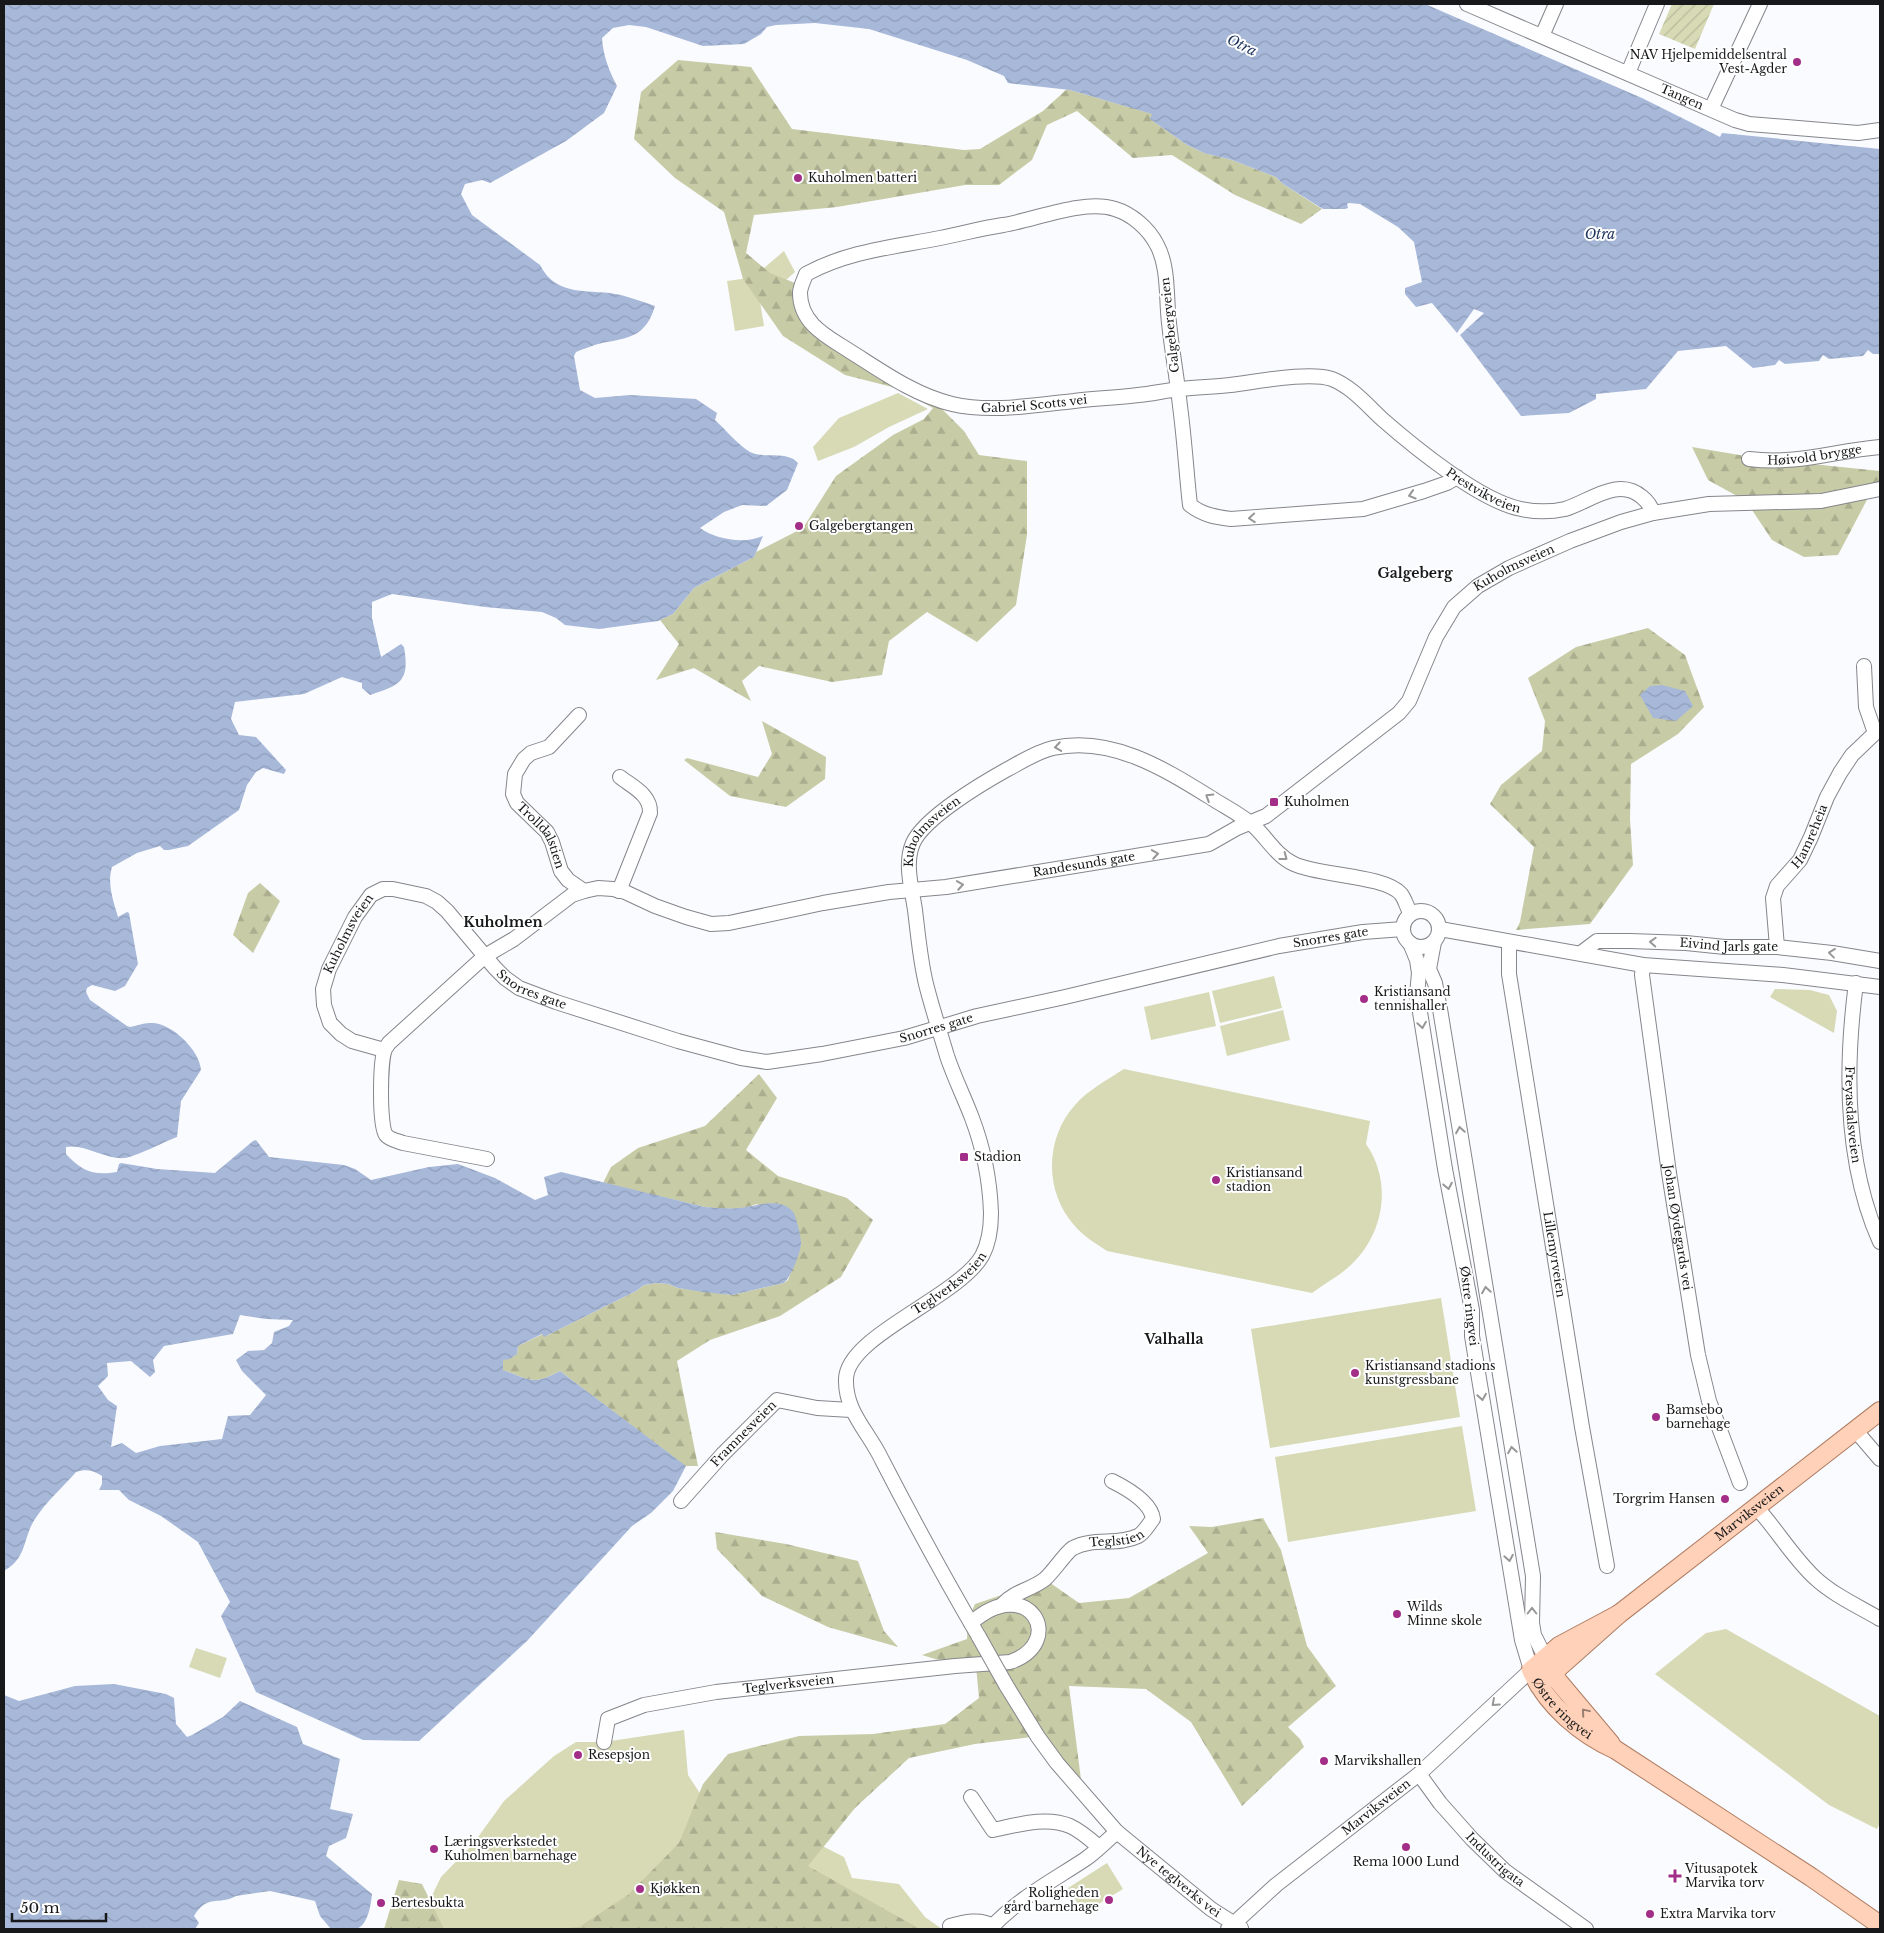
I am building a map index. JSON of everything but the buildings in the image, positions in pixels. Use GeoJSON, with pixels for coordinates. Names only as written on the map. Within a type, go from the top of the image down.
{"type":"FeatureCollection","features":[{"type":"Feature","properties":{"kind":"main road","name":"Marviksveien"},"geometry":{"type":"LineString","coordinates":[[1535,1678],[1549,1665],[1619,1614],[1880,1412]]}},
{"type":"Feature","properties":{"kind":"main road","name":"Østre ringvei"},"geometry":{"type":"LineString","coordinates":[[1549,1665],[1616,1750]]}},
{"type":"Feature","properties":{"kind":"main road","name":"Østre ringvei"},"geometry":{"type":"LineString","coordinates":[[1535,1678],[1560,1711],[1576,1726],[1811,1877],[1880,1925]]}},
{"type":"Feature","properties":{"kind":"street","name":"Tangen"},"geometry":{"type":"LineString","coordinates":[[1467,4],[1735,120],[1749,124],[1858,133],[1880,130]]}},
{"type":"Feature","properties":{"kind":"street"},"geometry":{"type":"LineString","coordinates":[[1542,36],[1556,4]]}},
{"type":"Feature","properties":{"kind":"street"},"geometry":{"type":"LineString","coordinates":[[1628,73],[1657,4]]}},
{"type":"Feature","properties":{"kind":"street"},"geometry":{"type":"LineString","coordinates":[[1711,109],[1760,4]]}},
{"type":"Feature","properties":{"kind":"street","name":"Galgebergveien"},"geometry":{"type":"LineString","coordinates":[[806,274],[830,262],[889,246],[1009,224],[1041,214],[1097,206],[1114,209],[1128,214],[1140,224],[1158,246],[1164,267],[1190,505],[1198,512],[1212,517],[1231,519],[1364,509],[1424,491],[1447,483],[1457,477]]}},
{"type":"Feature","properties":{"kind":"street","name":"Gabriel Scotts vei"},"geometry":{"type":"LineString","coordinates":[[806,274],[800,291],[805,316],[812,325],[830,339],[899,381],[936,399],[952,404],[972,407],[1017,407],[1314,376],[1331,379]]}},
{"type":"Feature","properties":{"kind":"street","name":"Prestvikveien"},"geometry":{"type":"LineString","coordinates":[[1331,379],[1355,393],[1398,432],[1457,477],[1495,499],[1520,509],[1535,511],[1564,509],[1618,488],[1627,489],[1638,494],[1646,500],[1653,513]]}},
{"type":"Feature","properties":{"kind":"street","name":"Høivold brygge"},"geometry":{"type":"LineString","coordinates":[[1749,459],[1766,461],[1800,460],[1880,447]]}},
{"type":"Feature","properties":{"kind":"street","name":"Kuholmsveien"},"geometry":{"type":"LineString","coordinates":[[1250,822],[1266,816],[1399,712],[1409,701],[1436,637],[1454,607],[1478,586],[1509,568],[1560,545],[1621,522],[1653,513],[1709,504],[1821,501],[1880,489]]}},
{"type":"Feature","properties":{"kind":"street","name":"Hamreheia"},"geometry":{"type":"LineString","coordinates":[[1777,947],[1773,898],[1777,886],[1800,860],[1827,797],[1840,773],[1852,755],[1878,733],[1866,707],[1864,666]]}},
{"type":"Feature","properties":{"kind":"street","name":"Trolldalstien"},"geometry":{"type":"LineString","coordinates":[[579,715],[549,747],[531,753],[524,759],[515,774],[513,794],[518,803],[547,832],[561,872],[568,880],[584,891]]}},
{"type":"Feature","properties":{"kind":"street","name":"Kuholmsveien"},"geometry":{"type":"LineString","coordinates":[[485,956],[437,902],[426,896],[393,889],[382,889],[371,895],[355,917],[329,969],[323,989],[324,1005],[330,1023],[341,1034],[352,1041],[384,1050],[389,1043],[485,956],[514,938],[572,895],[584,891],[598,888],[619,890],[668,911],[711,924],[729,923],[823,903],[911,890],[910,856],[913,844],[924,827],[984,783],[1026,759],[1054,748],[1065,746],[1091,746],[1124,751],[1197,790],[1250,822],[1258,829],[1272,848],[1290,862],[1304,868],[1389,887],[1400,894],[1411,914]]}},
{"type":"Feature","properties":{"kind":"street"},"geometry":{"type":"LineString","coordinates":[[619,890],[650,813],[647,798],[620,777]]}},
{"type":"Feature","properties":{"kind":"street","name":"Randesunds gate"},"geometry":{"type":"LineString","coordinates":[[911,890],[946,887],[1209,844],[1250,822]]}},
{"type":"Feature","properties":{"kind":"street","name":"Teglverksveien"},"geometry":{"type":"LineString","coordinates":[[911,890],[923,968],[939,1028],[951,1068],[978,1138],[990,1198],[990,1231],[987,1246],[981,1258],[964,1277],[885,1331],[856,1357],[847,1371],[846,1379],[851,1410],[882,1458],[926,1543],[1038,1738],[1057,1763],[1117,1832]]}},
{"type":"Feature","properties":{"kind":"street"},"geometry":{"type":"LineString","coordinates":[[1424,911],[1430,913],[1439,923],[1437,936],[1424,947],[1414,946],[1406,939],[1403,929],[1406,918],[1411,914],[1424,911]]}},
{"type":"Feature","properties":{"kind":"street","name":"Snorres gate"},"geometry":{"type":"LineString","coordinates":[[485,956],[505,978],[519,988],[556,1002],[678,1041],[741,1058],[767,1062],[904,1038],[977,1016],[1066,998],[1279,946],[1364,932],[1403,929]]}},
{"type":"Feature","properties":{"kind":"street","name":"Eivind Jarls gate"},"geometry":{"type":"LineString","coordinates":[[1437,936],[1509,942],[1643,965],[1783,975],[1880,987]]}},
{"type":"Feature","properties":{"kind":"street","name":"Østre ringvei"},"geometry":{"type":"LineString","coordinates":[[1437,936],[1429,969],[1435,983],[1440,1009],[1532,1576],[1532,1623],[1534,1635],[1549,1665]]}},
{"type":"Feature","properties":{"kind":"street","name":"Eivind Jarls gate"},"geometry":{"type":"LineString","coordinates":[[1581,953],[1597,941],[1686,943],[1725,947],[1777,947],[1880,961]]}},
{"type":"Feature","properties":{"kind":"street","name":"Lillemyrveien"},"geometry":{"type":"LineString","coordinates":[[1509,942],[1511,984],[1582,1427],[1607,1566]]}},
{"type":"Feature","properties":{"kind":"street","name":"Østre ringvei"},"geometry":{"type":"LineString","coordinates":[[1410,944],[1417,960],[1419,973],[1417,995],[1445,1169],[1472,1310],[1472,1336],[1522,1640],[1535,1678]]}},
{"type":"Feature","properties":{"kind":"street","name":"Johan Øydegards vei"},"geometry":{"type":"LineString","coordinates":[[1643,965],[1642,975],[1658,1096],[1698,1355],[1709,1401],[1740,1483]]}},
{"type":"Feature","properties":{"kind":"street","name":"Freyasdalsveien"},"geometry":{"type":"LineString","coordinates":[[1856,984],[1851,1026],[1849,1075],[1852,1126],[1864,1199],[1880,1242]]}},
{"type":"Feature","properties":{"kind":"street"},"geometry":{"type":"LineString","coordinates":[[384,1050],[380,1087],[383,1128],[386,1135],[393,1140],[403,1143],[487,1159]]}},
{"type":"Feature","properties":{"kind":"street","name":"Framnesveien"},"geometry":{"type":"LineString","coordinates":[[681,1501],[776,1400],[817,1408],[851,1410]]}},
{"type":"Feature","properties":{"kind":"street"},"geometry":{"type":"LineString","coordinates":[[1856,1430],[1880,1459]]}},
{"type":"Feature","properties":{"kind":"street","name":"Teglstien"},"geometry":{"type":"LineString","coordinates":[[1003,1604],[1010,1596],[1033,1588],[1074,1548],[1088,1543],[1125,1540],[1138,1536],[1153,1519],[1150,1509],[1140,1499],[1112,1481]]}},
{"type":"Feature","properties":{"kind":"street"},"geometry":{"type":"LineString","coordinates":[[1757,1508],[1814,1577],[1834,1592],[1880,1619]]}},
{"type":"Feature","properties":{"kind":"street"},"geometry":{"type":"LineString","coordinates":[[971,1623],[991,1609],[1003,1604]]}},
{"type":"Feature","properties":{"kind":"street","name":"Teglverksveien"},"geometry":{"type":"LineString","coordinates":[[604,1742],[608,1719],[644,1705],[683,1697],[739,1688],[1010,1662],[1022,1658],[1032,1650],[1037,1640],[1038,1627],[1034,1616],[1025,1608],[1013,1604],[1003,1604]]}},
{"type":"Feature","properties":{"kind":"street","name":"Marviksveien"},"geometry":{"type":"LineString","coordinates":[[1235,1927],[1276,1885],[1419,1774],[1535,1678]]}},
{"type":"Feature","properties":{"kind":"street","name":"Industrigata"},"geometry":{"type":"LineString","coordinates":[[1419,1774],[1440,1804],[1505,1871],[1586,1929]]}},
{"type":"Feature","properties":{"kind":"street"},"geometry":{"type":"LineString","coordinates":[[972,1797],[992,1830],[1036,1822],[1057,1823],[1073,1827],[1099,1847]]}},
{"type":"Feature","properties":{"kind":"street"},"geometry":{"type":"LineString","coordinates":[[950,1926],[977,1922],[987,1923],[991,1928],[1028,1896],[1086,1858],[1117,1832]]}},
{"type":"Feature","properties":{"kind":"street","name":"Nye teglverks vei"},"geometry":{"type":"LineString","coordinates":[[1117,1832],[1235,1927]]}},
{"type":"Feature","properties":{"kind":"green space"},"geometry":{"type":"Polygon","coordinates":[[[1672,4],[1714,4],[1695,49],[1659,34],[1672,4]]]}},
{"type":"Feature","properties":{"kind":"green space"},"geometry":{"type":"Polygon","coordinates":[[[678,60],[751,67],[792,129],[964,150],[980,149],[1043,111],[1067,89],[1153,114],[1150,119],[1187,145],[1204,153],[1232,160],[1276,177],[1283,184],[1322,209],[1301,224],[1235,195],[1172,155],[1133,158],[1077,111],[1047,125],[1032,160],[999,185],[965,185],[837,207],[754,215],[746,253],[770,273],[805,287],[814,320],[937,404],[964,431],[979,455],[1027,461],[1027,535],[1016,605],[977,642],[927,612],[889,641],[882,675],[832,682],[759,666],[742,681],[751,701],[694,668],[656,680],[679,644],[660,620],[673,614],[694,588],[754,557],[756,552],[803,528],[836,476],[893,435],[924,419],[933,408],[896,388],[845,375],[783,336],[743,279],[724,212],[675,178],[634,139],[641,92],[678,60]]]}},
{"type":"Feature","properties":{"kind":"green space"},"geometry":{"type":"Polygon","coordinates":[[[784,251],[795,272],[776,289],[764,268],[784,251]]]}},
{"type":"Feature","properties":{"kind":"green space"},"geometry":{"type":"Polygon","coordinates":[[[756,277],[764,326],[735,331],[727,281],[756,277]]]}},
{"type":"Feature","properties":{"kind":"green space"},"geometry":{"type":"Polygon","coordinates":[[[898,393],[928,409],[889,427],[854,447],[818,461],[813,447],[839,418],[898,393]]]}},
{"type":"Feature","properties":{"kind":"green space"},"geometry":{"type":"Polygon","coordinates":[[[1692,447],[1763,459],[1880,471],[1880,494],[1869,496],[1838,555],[1804,557],[1772,540],[1746,501],[1708,480],[1692,447]]]}},
{"type":"Feature","properties":{"kind":"green space"},"geometry":{"type":"Polygon","coordinates":[[[1648,628],[1685,655],[1704,707],[1678,734],[1631,764],[1630,819],[1633,865],[1590,924],[1516,930],[1520,922],[1534,847],[1490,804],[1501,785],[1542,751],[1545,721],[1528,678],[1576,647],[1648,628]]]}},
{"type":"Feature","properties":{"kind":"green space"},"geometry":{"type":"Polygon","coordinates":[[[762,721],[826,757],[825,779],[786,807],[730,796],[684,760],[687,758],[758,777],[772,754],[762,721]]]}},
{"type":"Feature","properties":{"kind":"green space"},"geometry":{"type":"Polygon","coordinates":[[[260,883],[280,901],[253,953],[233,935],[248,893],[260,883]]]}},
{"type":"Feature","properties":{"kind":"green space"},"geometry":{"type":"Polygon","coordinates":[[[1274,976],[1282,1008],[1220,1023],[1212,991],[1274,976]]]}},
{"type":"Feature","properties":{"kind":"green space"},"geometry":{"type":"Polygon","coordinates":[[[1775,989],[1810,990],[1829,995],[1837,1011],[1834,1033],[1770,997],[1775,989]]]}},
{"type":"Feature","properties":{"kind":"green space"},"geometry":{"type":"Polygon","coordinates":[[[1209,992],[1216,1026],[1151,1040],[1144,1007],[1209,992]]]}},
{"type":"Feature","properties":{"kind":"green space"},"geometry":{"type":"Polygon","coordinates":[[[1283,1010],[1290,1040],[1227,1056],[1220,1026],[1283,1010]]]}},
{"type":"Feature","properties":{"kind":"green space"},"geometry":{"type":"Polygon","coordinates":[[[1124,1069],[1370,1121],[1366,1144],[1374,1158],[1382,1190],[1378,1222],[1372,1237],[1363,1251],[1348,1268],[1312,1293],[1107,1251],[1081,1233],[1064,1211],[1057,1197],[1053,1181],[1052,1165],[1058,1133],[1065,1118],[1080,1100],[1124,1069]]]}},
{"type":"Feature","properties":{"kind":"green space"},"geometry":{"type":"Polygon","coordinates":[[[759,1074],[777,1098],[746,1150],[778,1176],[847,1198],[873,1220],[841,1277],[780,1316],[710,1340],[677,1361],[698,1466],[685,1466],[560,1371],[543,1379],[526,1379],[503,1370],[503,1360],[517,1354],[518,1346],[543,1334],[544,1336],[548,1335],[636,1291],[644,1285],[668,1284],[678,1288],[732,1295],[784,1283],[788,1280],[801,1244],[757,1204],[744,1208],[723,1209],[705,1207],[603,1183],[611,1167],[638,1148],[705,1126],[759,1074]]]}},
{"type":"Feature","properties":{"kind":"green space","name":"Kristiansand stadions kunstgressbane"},"geometry":{"type":"Polygon","coordinates":[[[1441,1298],[1460,1417],[1270,1448],[1251,1329],[1441,1298]]]}},
{"type":"Feature","properties":{"kind":"green space"},"geometry":{"type":"Polygon","coordinates":[[[1462,1426],[1476,1511],[1288,1542],[1275,1457],[1462,1426]]]}},
{"type":"Feature","properties":{"kind":"green space"},"geometry":{"type":"Polygon","coordinates":[[[1263,1518],[1281,1550],[1307,1646],[1336,1686],[1288,1727],[1300,1739],[1304,1747],[1242,1806],[1191,1722],[1146,1689],[1069,1686],[1083,1795],[1039,1736],[975,1744],[909,1758],[855,1808],[808,1866],[920,1929],[556,1929],[579,1927],[628,1895],[679,1843],[703,1784],[728,1754],[799,1736],[873,1734],[945,1724],[979,1698],[976,1666],[922,1655],[967,1639],[968,1620],[975,1604],[1046,1580],[1079,1603],[1129,1598],[1208,1553],[1189,1526],[1212,1527],[1263,1518]]]}},
{"type":"Feature","properties":{"kind":"green space"},"geometry":{"type":"Polygon","coordinates":[[[715,1532],[786,1544],[858,1561],[884,1631],[898,1647],[828,1627],[762,1596],[717,1549],[715,1532]]]}},
{"type":"Feature","properties":{"kind":"green space"},"geometry":{"type":"Polygon","coordinates":[[[1726,1629],[1880,1716],[1880,1823],[1877,1829],[1829,1805],[1655,1674],[1706,1633],[1726,1629]]]}},
{"type":"Feature","properties":{"kind":"green space"},"geometry":{"type":"Polygon","coordinates":[[[196,1648],[227,1658],[220,1678],[189,1667],[196,1648]]]}},
{"type":"Feature","properties":{"kind":"green space"},"geometry":{"type":"Polygon","coordinates":[[[684,1730],[688,1775],[716,1818],[795,1832],[844,1857],[852,1878],[899,1884],[925,1917],[942,1929],[430,1929],[426,1908],[441,1877],[473,1844],[504,1801],[554,1756],[576,1742],[604,1742],[684,1730]]]}},
{"type":"Feature","properties":{"kind":"green space"},"geometry":{"type":"Polygon","coordinates":[[[1107,1863],[1123,1889],[1084,1913],[1068,1888],[1107,1863]]]}},
{"type":"Feature","properties":{"kind":"green space"},"geometry":{"type":"Polygon","coordinates":[[[399,1880],[422,1884],[444,1929],[384,1929],[399,1880]]]}},
{"type":"Feature","properties":{"kind":"water","name":"Otra"},"geometry":{"type":"Polygon","coordinates":[[[4,4],[1425,4],[1642,98],[1720,137],[1722,133],[1880,149],[1880,354],[1873,354],[1868,350],[1863,356],[1829,359],[1823,355],[1819,361],[1785,364],[1779,360],[1775,365],[1753,368],[1726,346],[1678,351],[1646,389],[1596,394],[1596,399],[1569,413],[1521,416],[1460,335],[1484,313],[1474,309],[1457,333],[1432,303],[1416,307],[1405,294],[1405,288],[1422,282],[1414,242],[1398,227],[1360,204],[1349,203],[1347,204],[1348,208],[1345,209],[1323,209],[1283,184],[1276,177],[1232,160],[1204,153],[1187,145],[1150,119],[1152,114],[1070,90],[1008,83],[1004,76],[967,60],[869,29],[815,23],[776,25],[767,27],[761,34],[744,44],[703,46],[646,27],[629,25],[613,28],[602,38],[607,63],[617,86],[604,113],[566,141],[490,183],[482,180],[465,184],[461,194],[472,215],[540,265],[547,276],[556,283],[565,288],[621,295],[655,306],[647,324],[636,334],[576,352],[574,356],[580,390],[595,398],[630,395],[696,399],[717,413],[715,420],[745,449],[755,454],[788,457],[798,463],[787,490],[766,506],[742,505],[724,512],[700,528],[731,540],[748,540],[763,536],[754,557],[694,588],[673,614],[658,621],[599,629],[565,625],[556,618],[542,612],[485,607],[392,594],[372,602],[372,618],[381,657],[401,644],[404,647],[404,675],[396,685],[370,695],[362,688],[362,683],[342,677],[304,694],[235,702],[231,719],[239,735],[256,737],[286,770],[284,774],[263,768],[256,772],[247,785],[239,810],[188,846],[164,850],[160,846],[137,853],[112,867],[110,885],[114,904],[118,917],[127,912],[129,913],[138,964],[125,986],[115,991],[92,985],[87,988],[86,992],[90,1000],[127,1026],[145,1023],[158,1024],[175,1032],[190,1046],[199,1062],[201,1070],[181,1101],[177,1137],[125,1158],[111,1157],[73,1146],[66,1147],[66,1154],[77,1165],[95,1173],[117,1172],[121,1163],[157,1169],[215,1173],[256,1140],[269,1157],[344,1165],[355,1169],[371,1180],[429,1167],[458,1164],[495,1178],[535,1200],[548,1195],[544,1177],[561,1172],[705,1207],[741,1208],[776,1203],[789,1208],[794,1213],[800,1232],[801,1244],[795,1265],[784,1283],[732,1295],[678,1288],[668,1284],[644,1285],[636,1291],[544,1337],[542,1334],[518,1346],[517,1354],[510,1359],[503,1360],[503,1370],[526,1379],[543,1379],[560,1371],[686,1466],[673,1491],[651,1513],[632,1526],[527,1641],[419,1741],[363,1740],[256,1692],[221,1616],[230,1602],[198,1542],[161,1516],[129,1500],[119,1490],[99,1490],[102,1484],[102,1476],[96,1472],[86,1470],[76,1472],[35,1519],[21,1554],[12,1566],[4,1571],[4,4]],[[240,1315],[233,1334],[164,1346],[153,1360],[155,1372],[150,1377],[131,1361],[107,1363],[108,1376],[98,1386],[108,1400],[117,1406],[111,1447],[122,1443],[136,1453],[160,1446],[222,1439],[228,1416],[250,1415],[266,1395],[242,1371],[236,1360],[248,1351],[264,1350],[272,1343],[274,1332],[289,1326],[293,1320],[266,1319],[240,1315]]]}},
{"type":"Feature","properties":{"kind":"water"},"geometry":{"type":"Polygon","coordinates":[[[1662,685],[1685,691],[1693,706],[1676,721],[1653,718],[1640,695],[1650,686],[1662,685]]]}},
{"type":"Feature","properties":{"kind":"water"},"geometry":{"type":"Polygon","coordinates":[[[114,1684],[166,1694],[174,1698],[176,1724],[187,1737],[223,1717],[240,1701],[297,1727],[303,1744],[340,1759],[330,1809],[353,1814],[346,1838],[329,1846],[326,1856],[372,1894],[368,1914],[363,1924],[353,1930],[331,1929],[320,1916],[315,1901],[270,1891],[209,1902],[199,1909],[194,1916],[199,1923],[195,1929],[4,1929],[4,1695],[19,1701],[75,1686],[114,1684]]]}},
{"type":"Feature","properties":{"kind":"place","name":"NAV Hjelpemiddelsentral Vest-Agder"},"geometry":{"type":"Point","coordinates":[1797,62]}},
{"type":"Feature","properties":{"kind":"place","name":"Kuholmen batteri"},"geometry":{"type":"Point","coordinates":[798,178]}},
{"type":"Feature","properties":{"kind":"place","name":"Galgebergtangen"},"geometry":{"type":"Point","coordinates":[799,526]}},
{"type":"Feature","properties":{"kind":"place","name":"Kuholmen"},"geometry":{"type":"Point","coordinates":[1274,802]}},
{"type":"Feature","properties":{"kind":"place","name":"Kristiansand tennishaller"},"geometry":{"type":"Point","coordinates":[1364,999]}},
{"type":"Feature","properties":{"kind":"place","name":"Stadion"},"geometry":{"type":"Point","coordinates":[964,1157]}},
{"type":"Feature","properties":{"kind":"place","name":"Kristiansand stadion"},"geometry":{"type":"Point","coordinates":[1216,1180]}},
{"type":"Feature","properties":{"kind":"place","name":"Kristiansand stadions kunstgressbane"},"geometry":{"type":"Point","coordinates":[1355,1373]}},
{"type":"Feature","properties":{"kind":"place","name":"Bamsebo barnehage"},"geometry":{"type":"Point","coordinates":[1656,1417]}},
{"type":"Feature","properties":{"kind":"place","name":"Torgrim Hansen"},"geometry":{"type":"Point","coordinates":[1725,1499]}},
{"type":"Feature","properties":{"kind":"place","name":"Wilds Minne skole"},"geometry":{"type":"Point","coordinates":[1397,1614]}},
{"type":"Feature","properties":{"kind":"place","name":"Resepsjon"},"geometry":{"type":"Point","coordinates":[578,1755]}},
{"type":"Feature","properties":{"kind":"place","name":"Marvikshallen"},"geometry":{"type":"Point","coordinates":[1324,1761]}},
{"type":"Feature","properties":{"kind":"place","name":"Rema 1000 Lund"},"geometry":{"type":"Point","coordinates":[1406,1847]}},
{"type":"Feature","properties":{"kind":"place","name":"Læringsverkstedet Kuholmen barnehage"},"geometry":{"type":"Point","coordinates":[434,1849]}},
{"type":"Feature","properties":{"kind":"place","name":"Vitusapotek Marvika torv"},"geometry":{"type":"Point","coordinates":[1675,1876]}},
{"type":"Feature","properties":{"kind":"place","name":"Kjøkken"},"geometry":{"type":"Point","coordinates":[640,1889]}},
{"type":"Feature","properties":{"kind":"place","name":"Roligheden gård barnehage"},"geometry":{"type":"Point","coordinates":[1109,1900]}},
{"type":"Feature","properties":{"kind":"place","name":"Bertesbukta"},"geometry":{"type":"Point","coordinates":[381,1903]}},
{"type":"Feature","properties":{"kind":"place","name":"Extra Marvika torv"},"geometry":{"type":"Point","coordinates":[1650,1914]}},
{"type":"Feature","properties":{"kind":"district","name":"Galgeberg"},"geometry":{"type":"Point","coordinates":[1415,573]}},
{"type":"Feature","properties":{"kind":"district","name":"Kuholmen"},"geometry":{"type":"Point","coordinates":[503,922]}},
{"type":"Feature","properties":{"kind":"district","name":"Valhalla"},"geometry":{"type":"Point","coordinates":[1174,1339]}}]}
